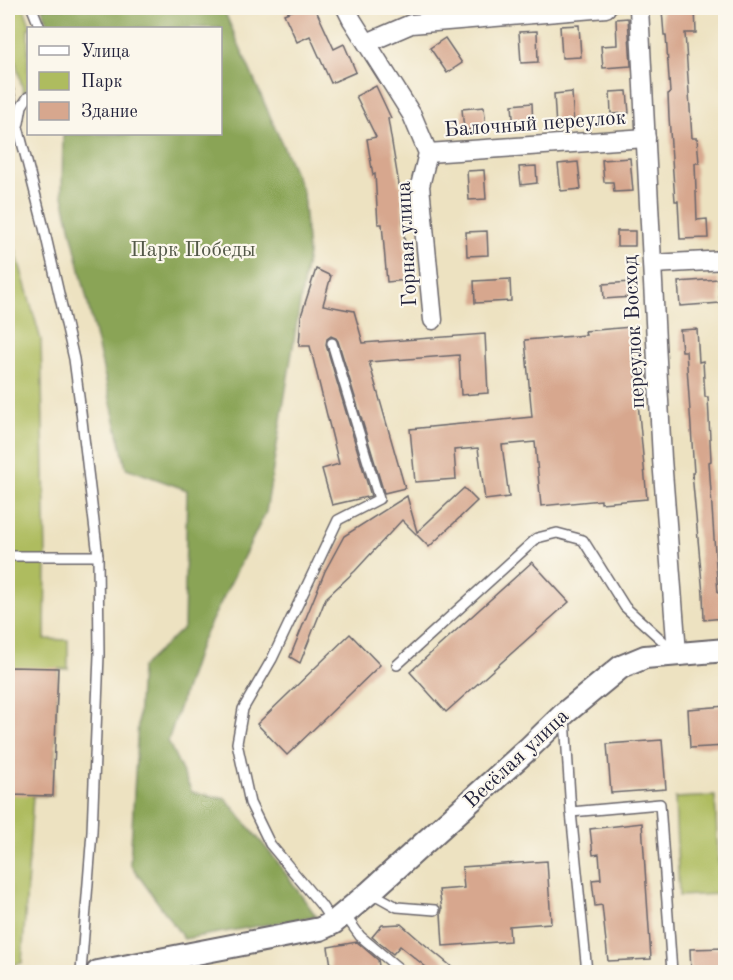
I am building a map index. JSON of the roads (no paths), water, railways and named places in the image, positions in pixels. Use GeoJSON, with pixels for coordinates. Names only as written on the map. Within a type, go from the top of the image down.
{"type":"FeatureCollection","features":[{"type":"Feature","properties":{"kind":"street","name":"Горная улица"},"geometry":{"type":"LineString","coordinates":[[346,8],[412,115],[428,153],[420,186],[433,320]]}},
{"type":"Feature","properties":{"kind":"street"},"geometry":{"type":"LineString","coordinates":[[367,43],[411,24],[606,8]]}},
{"type":"Feature","properties":{"kind":"street","name":"переулок Восход"},"geometry":{"type":"LineString","coordinates":[[639,8],[662,459],[677,653]]}},
{"type":"Feature","properties":{"kind":"street","name":"Балочный переулок"},"geometry":{"type":"LineString","coordinates":[[428,153],[646,138]]}},
{"type":"Feature","properties":{"kind":"street"},"geometry":{"type":"LineString","coordinates":[[653,264],[726,260]]}},
{"type":"Feature","properties":{"kind":"street","name":"Весёлая улица"},"geometry":{"type":"LineString","coordinates":[[98,972],[320,930],[339,918],[370,892],[528,749],[565,712],[621,667],[645,657],[726,650]]}},
{"type":"Feature","properties":{"kind":"lane"},"geometry":{"type":"LineString","coordinates":[[33,8],[40,27]]}},
{"type":"Feature","properties":{"kind":"lane"},"geometry":{"type":"LineString","coordinates":[[8,88],[55,273],[74,359],[98,556],[99,655],[92,832],[81,972]]}},
{"type":"Feature","properties":{"kind":"lane"},"geometry":{"type":"LineString","coordinates":[[18,125],[22,106],[27,99]]}},
{"type":"Feature","properties":{"kind":"lane"},"geometry":{"type":"LineString","coordinates":[[332,343],[379,499],[338,520],[272,659],[243,709],[237,743],[250,803],[270,844],[321,905],[403,972]]}},
{"type":"Feature","properties":{"kind":"lane"},"geometry":{"type":"LineString","coordinates":[[397,664],[537,538],[557,533],[583,540],[625,607],[677,653]]}},
{"type":"Feature","properties":{"kind":"lane"},"geometry":{"type":"LineString","coordinates":[[8,556],[98,556]]}},
{"type":"Feature","properties":{"kind":"lane"},"geometry":{"type":"LineString","coordinates":[[565,712],[571,812],[587,972]]}},
{"type":"Feature","properties":{"kind":"lane"},"geometry":{"type":"LineString","coordinates":[[571,812],[660,804],[672,972]]}},
{"type":"Feature","properties":{"kind":"lane"},"geometry":{"type":"LineString","coordinates":[[370,892],[397,908],[435,910]]}},
{"type":"Feature","properties":{"kind":"park label","name":"Парк Победы"},"geometry":{"type":"Point","coordinates":[193,249]}}]}
